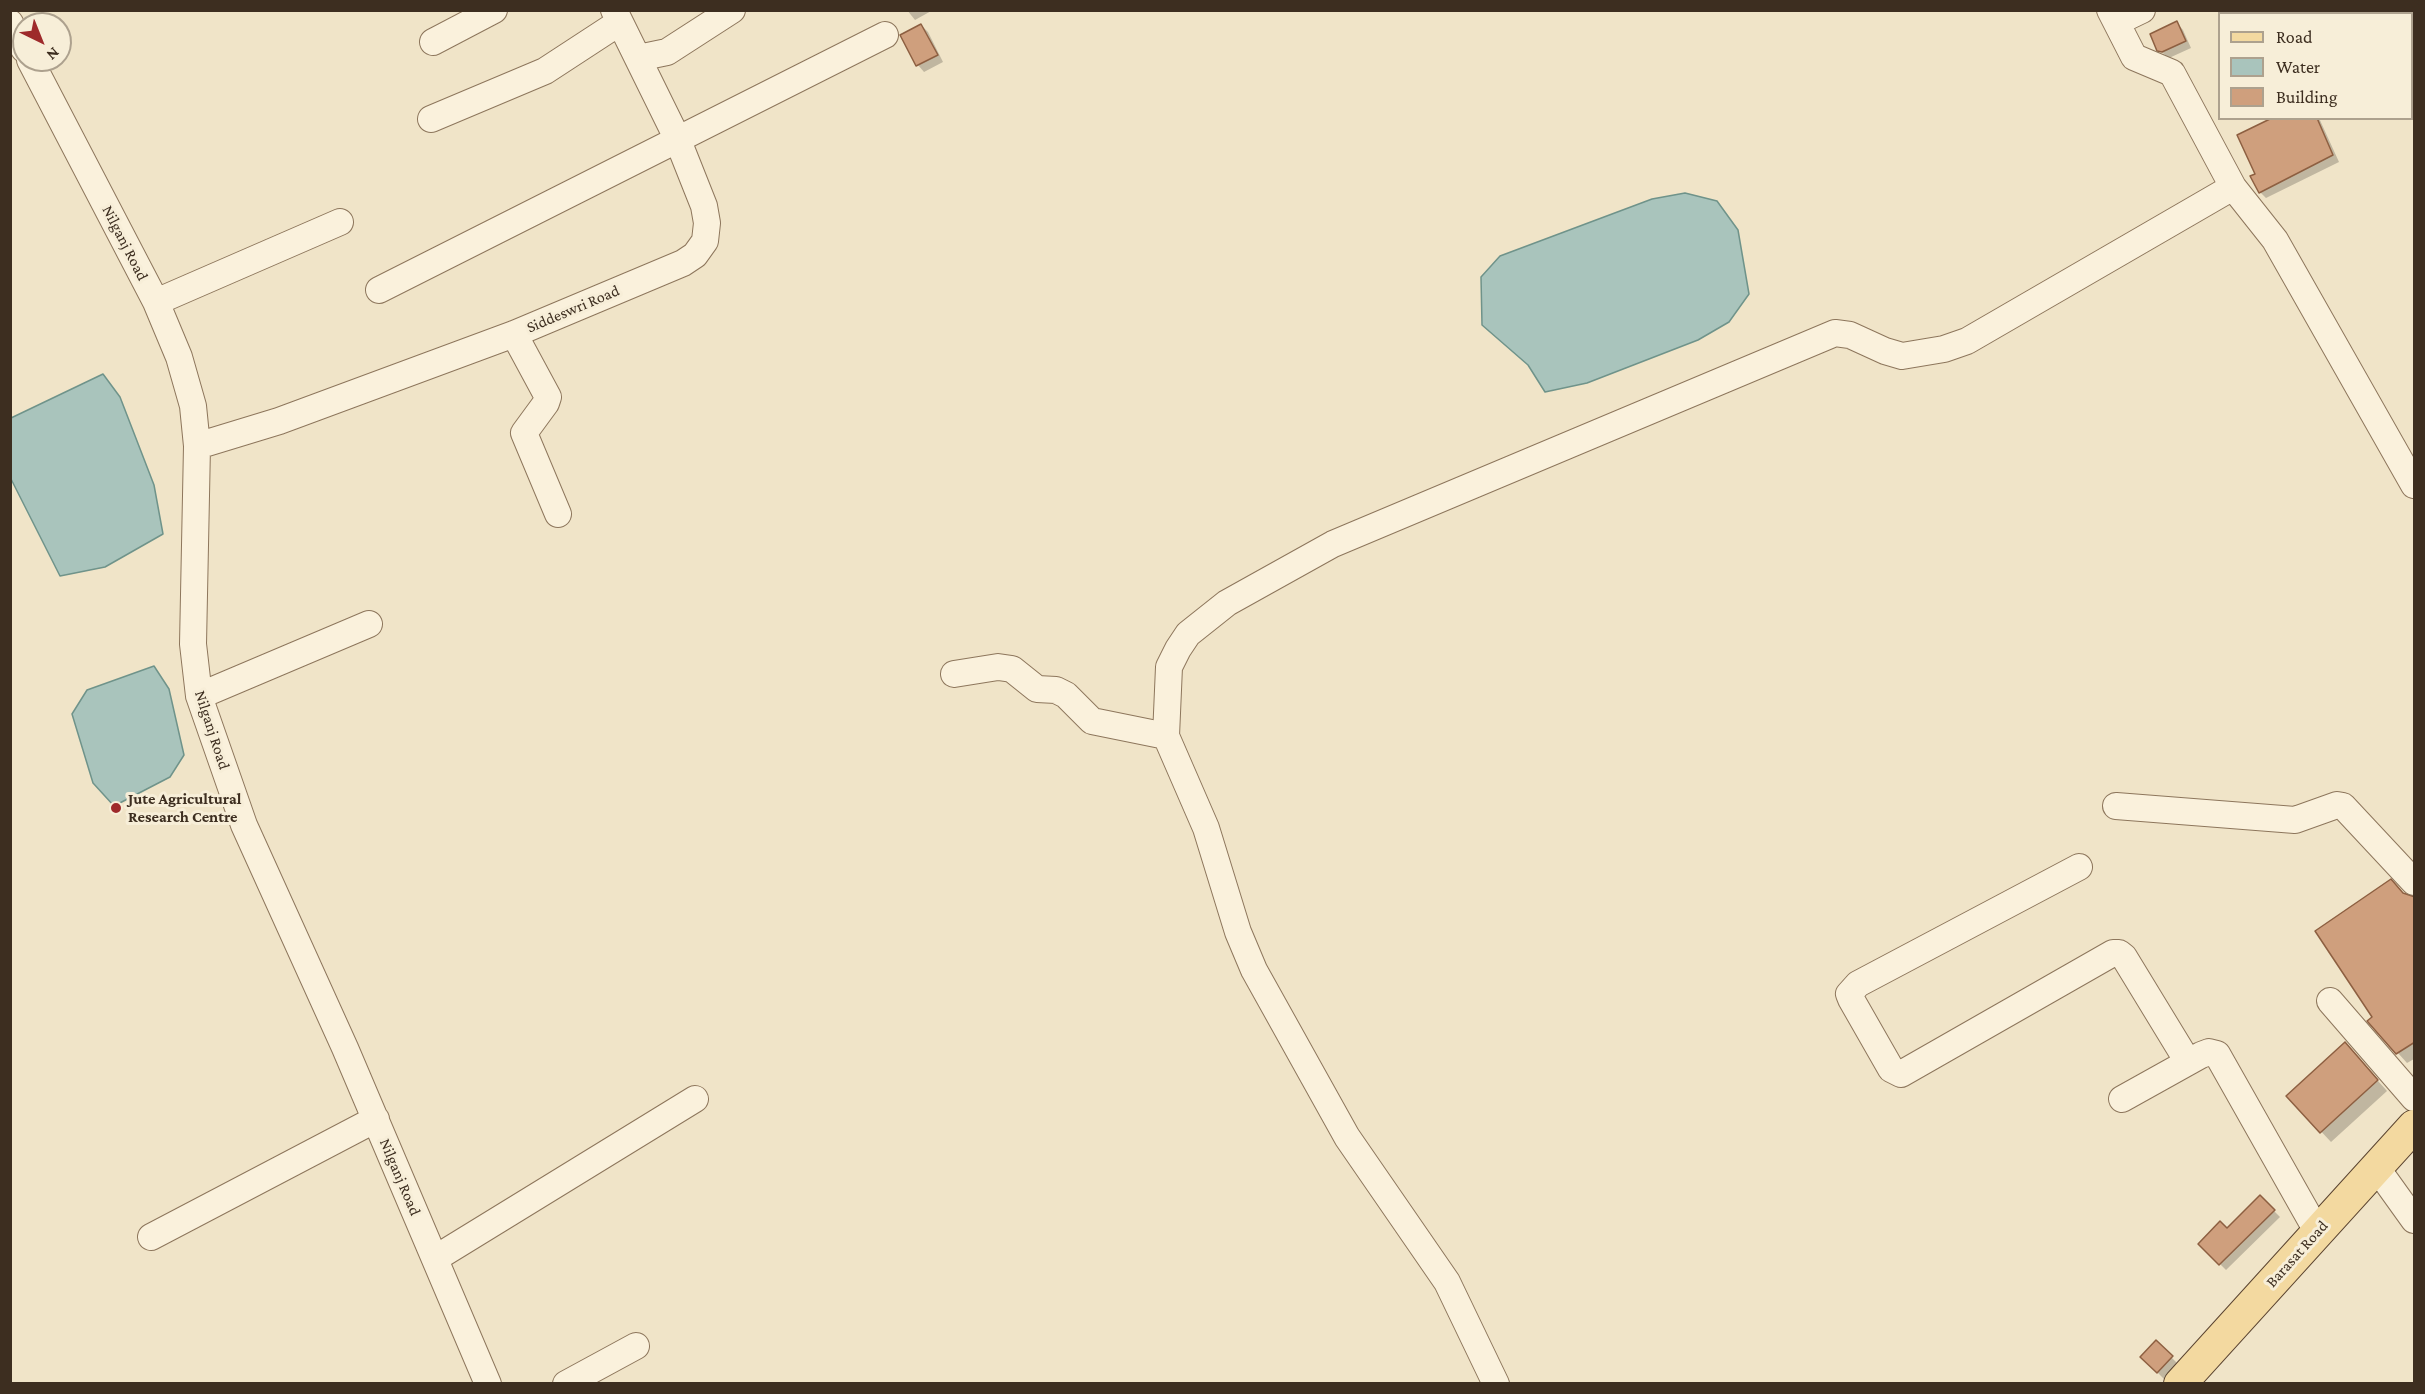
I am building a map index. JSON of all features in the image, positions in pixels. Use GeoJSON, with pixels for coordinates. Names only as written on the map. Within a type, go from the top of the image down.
{"type":"FeatureCollection","features":[{"type":"Feature","properties":{"kind":"main road","name":"Barasat Road"},"geometry":{"type":"LineString","coordinates":[[2180,1383],[2415,1126]]}},
{"type":"Feature","properties":{"kind":"street"},"geometry":{"type":"LineString","coordinates":[[433,42],[494,10]]}},
{"type":"Feature","properties":{"kind":"street"},"geometry":{"type":"LineString","coordinates":[[638,58],[668,52],[732,10]]}},
{"type":"Feature","properties":{"kind":"street"},"geometry":{"type":"LineString","coordinates":[[2142,10],[2114,16],[2134,57],[2166,69],[2172,74],[2233,187],[2275,240],[2415,485]]}},
{"type":"Feature","properties":{"kind":"street"},"geometry":{"type":"LineString","coordinates":[[431,119],[545,71],[617,16]]}},
{"type":"Feature","properties":{"kind":"street","name":"Siddeswri Road"},"geometry":{"type":"LineString","coordinates":[[197,446],[279,421],[514,334],[695,255],[705,241],[707,223],[704,206],[677,138],[617,16]]}},
{"type":"Feature","properties":{"kind":"street"},"geometry":{"type":"LineString","coordinates":[[379,290],[885,35]]}},
{"type":"Feature","properties":{"kind":"street","name":"Nilganj Road"},"geometry":{"type":"LineString","coordinates":[[36,72],[156,302],[179,357],[194,406],[197,446],[193,644],[199,696],[244,825],[376,1119],[488,1383]]}},
{"type":"Feature","properties":{"kind":"street"},"geometry":{"type":"LineString","coordinates":[[1496,1383],[1447,1282],[1347,1137],[1264,990],[1238,932],[1206,828],[1166,736],[1170,668],[1188,634],[1227,603],[1333,544],[1835,333],[1850,335],[1902,356],[1955,346],[2233,187]]}},
{"type":"Feature","properties":{"kind":"street"},"geometry":{"type":"LineString","coordinates":[[156,302],[340,222]]}},
{"type":"Feature","properties":{"kind":"street"},"geometry":{"type":"LineString","coordinates":[[514,334],[548,397],[524,433],[558,514]]}},
{"type":"Feature","properties":{"kind":"street"},"geometry":{"type":"LineString","coordinates":[[199,696],[369,624]]}},
{"type":"Feature","properties":{"kind":"street"},"geometry":{"type":"LineString","coordinates":[[954,674],[998,667],[1012,669],[1037,688],[1056,690],[1066,695],[1092,721],[1166,736]]}},
{"type":"Feature","properties":{"kind":"street"},"geometry":{"type":"LineString","coordinates":[[2116,806],[2295,820],[2337,805],[2343,806],[2415,882]]}},
{"type":"Feature","properties":{"kind":"street"},"geometry":{"type":"LineString","coordinates":[[2079,867],[1858,984],[1849,994],[1890,1069],[1901,1074],[2113,954],[2119,953],[2124,957],[2188,1062]]}},
{"type":"Feature","properties":{"kind":"street"},"geometry":{"type":"LineString","coordinates":[[2330,1001],[2415,1098]]}},
{"type":"Feature","properties":{"kind":"street"},"geometry":{"type":"LineString","coordinates":[[2122,1099],[2209,1052],[2217,1054],[2317,1231]]}},
{"type":"Feature","properties":{"kind":"street"},"geometry":{"type":"LineString","coordinates":[[436,1258],[694,1099]]}},
{"type":"Feature","properties":{"kind":"street"},"geometry":{"type":"LineString","coordinates":[[151,1237],[376,1119]]}},
{"type":"Feature","properties":{"kind":"street"},"geometry":{"type":"LineString","coordinates":[[2376,1167],[2415,1220]]}},
{"type":"Feature","properties":{"kind":"street"},"geometry":{"type":"LineString","coordinates":[[566,1383],[636,1346]]}},
{"type":"Feature","properties":{"kind":"water"},"geometry":{"type":"Polygon","coordinates":[[[1685,193],[1717,201],[1738,230],[1749,294],[1729,322],[1698,340],[1587,383],[1545,392],[1528,365],[1482,325],[1481,277],[1500,256],[1652,199],[1685,193]]]}},
{"type":"Feature","properties":{"kind":"water"},"geometry":{"type":"Polygon","coordinates":[[[103,374],[120,397],[154,485],[163,534],[105,567],[60,576],[11,479],[11,418],[103,374]]]}},
{"type":"Feature","properties":{"kind":"water"},"geometry":{"type":"Polygon","coordinates":[[[154,666],[169,689],[184,755],[170,777],[114,806],[93,783],[72,714],[87,690],[154,666]]]}},
{"type":"Feature","properties":{"kind":"building"},"geometry":{"type":"Polygon","coordinates":[[[2177,21],[2186,41],[2162,52],[2157,51],[2150,34],[2177,21]]]}},
{"type":"Feature","properties":{"kind":"building"},"geometry":{"type":"Polygon","coordinates":[[[921,24],[938,55],[916,66],[900,35],[921,24]]]}},
{"type":"Feature","properties":{"kind":"building"},"geometry":{"type":"Polygon","coordinates":[[[2268,120],[2318,120],[2333,155],[2259,193],[2250,176],[2255,174],[2237,135],[2268,120]]]}},
{"type":"Feature","properties":{"kind":"building"},"geometry":{"type":"Polygon","coordinates":[[[2391,879],[2403,893],[2415,897],[2415,1042],[2396,1054],[2367,1021],[2372,1017],[2315,931],[2391,879]]]}},
{"type":"Feature","properties":{"kind":"building"},"geometry":{"type":"Polygon","coordinates":[[[2345,1042],[2378,1080],[2320,1133],[2286,1096],[2345,1042]]]}},
{"type":"Feature","properties":{"kind":"building"},"geometry":{"type":"Polygon","coordinates":[[[2260,1195],[2275,1210],[2219,1265],[2198,1244],[2220,1221],[2227,1228],[2260,1195]]]}},
{"type":"Feature","properties":{"kind":"building"},"geometry":{"type":"Polygon","coordinates":[[[2156,1340],[2173,1356],[2157,1373],[2140,1357],[2156,1340]]]}},
{"type":"Feature","properties":{"kind":"place","name":"Jute Agricultural Research Centre"},"geometry":{"type":"Point","coordinates":[116,808]}}]}
